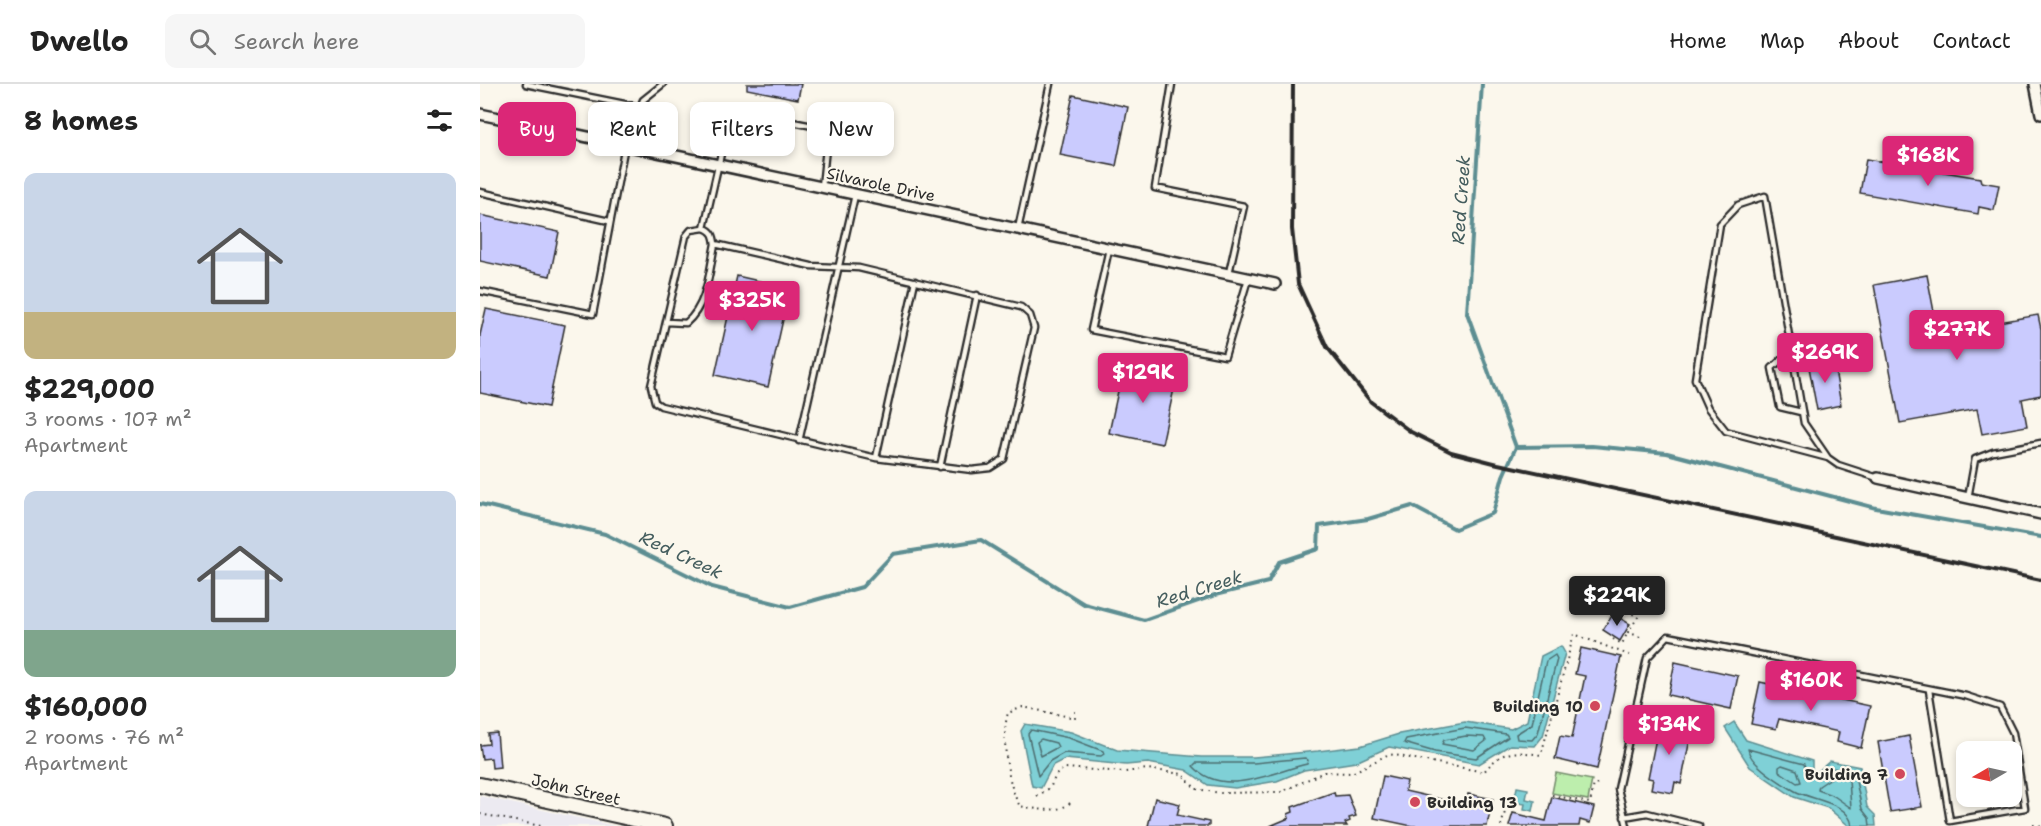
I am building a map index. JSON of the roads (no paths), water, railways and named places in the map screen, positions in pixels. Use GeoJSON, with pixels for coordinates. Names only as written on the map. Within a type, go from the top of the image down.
{"type":"FeatureCollection","features":[{"type":"Feature","properties":{"kind":"street"},"geometry":{"type":"LineString","coordinates":[[2035,84],[2041,114]]}},
{"type":"Feature","properties":{"kind":"street","name":"Silvarole Drive"},"geometry":{"type":"LineString","coordinates":[[480,114],[588,137]]}},
{"type":"Feature","properties":{"kind":"street","name":"Silvarole Drive"},"geometry":{"type":"LineString","coordinates":[[678,156],[1275,284]]}},
{"type":"Feature","properties":{"kind":"street"},"geometry":{"type":"LineString","coordinates":[[1878,478],[2041,514]]}},
{"type":"Feature","properties":{"kind":"street","name":"John Street"},"geometry":{"type":"LineString","coordinates":[[480,785],[665,826]]}},
{"type":"Feature","properties":{"kind":"lane"},"geometry":{"type":"LineString","coordinates":[[526,84],[614,102]]}},
{"type":"Feature","properties":{"kind":"lane"},"geometry":{"type":"LineString","coordinates":[[642,102],[663,84]]}},
{"type":"Feature","properties":{"kind":"lane"},"geometry":{"type":"LineString","coordinates":[[1018,229],[1050,84]]}},
{"type":"Feature","properties":{"kind":"lane"},"geometry":{"type":"LineString","coordinates":[[1172,84],[1155,188],[1244,206],[1229,273]]}},
{"type":"Feature","properties":{"kind":"lane"},"geometry":{"type":"LineString","coordinates":[[704,228],[731,110],[828,129],[822,187]]}},
{"type":"Feature","properties":{"kind":"lane"},"geometry":{"type":"LineString","coordinates":[[480,291],[593,314],[609,221],[624,156]]}},
{"type":"Feature","properties":{"kind":"lane"},"geometry":{"type":"LineString","coordinates":[[480,192],[609,221]]}},
{"type":"Feature","properties":{"kind":"lane"},"geometry":{"type":"LineString","coordinates":[[799,441],[855,194]]}},
{"type":"Feature","properties":{"kind":"lane"},"geometry":{"type":"LineString","coordinates":[[1828,458],[1726,431],[1708,408],[1695,379],[1720,224],[1738,205],[1766,196],[1804,423],[1828,458],[1838,465],[1878,478]]}},
{"type":"Feature","properties":{"kind":"lane"},"geometry":{"type":"LineString","coordinates":[[666,322],[686,323],[695,315],[703,300],[715,244],[710,230],[704,228],[691,230],[686,236],[651,386],[655,402],[661,406],[799,441],[876,458],[972,470],[990,468],[1004,459],[1034,327],[1030,315],[1021,307],[977,295],[838,265],[811,266],[715,244]]}},
{"type":"Feature","properties":{"kind":"lane"},"geometry":{"type":"LineString","coordinates":[[1109,249],[1091,330],[1225,356],[1248,278]]}},
{"type":"Feature","properties":{"kind":"lane"},"geometry":{"type":"LineString","coordinates":[[876,458],[915,281]]}},
{"type":"Feature","properties":{"kind":"lane"},"geometry":{"type":"LineString","coordinates":[[940,467],[977,295]]}},
{"type":"Feature","properties":{"kind":"lane"},"geometry":{"type":"LineString","coordinates":[[1791,352],[1772,368],[1780,407],[1802,412]]}},
{"type":"Feature","properties":{"kind":"lane"},"geometry":{"type":"LineString","coordinates":[[1968,498],[1975,459],[1993,452],[2041,443]]}},
{"type":"Feature","properties":{"kind":"lane"},"geometry":{"type":"LineString","coordinates":[[1627,826],[1618,789],[1647,658],[1668,636],[1966,696],[2000,707],[2013,733],[2025,808],[1950,821],[1929,690]]}},
{"type":"Feature","properties":{"kind":"lane"},"geometry":{"type":"LineString","coordinates":[[1624,817],[1647,813],[1699,826]]}},
{"type":"Feature","properties":{"kind":"water"},"geometry":{"type":"Polygon","coordinates":[[[1561,646],[1565,653],[1543,736],[1535,746],[1510,745],[1479,764],[1389,747],[1356,762],[1304,770],[1277,781],[1235,788],[1208,785],[1186,770],[1148,763],[1126,765],[1065,759],[1053,765],[1041,788],[1032,786],[1021,731],[1025,724],[1071,732],[1117,750],[1201,757],[1254,757],[1360,746],[1399,734],[1465,722],[1511,729],[1527,721],[1541,656],[1561,646]]]}},
{"type":"Feature","properties":{"kind":"water"},"geometry":{"type":"Polygon","coordinates":[[[1734,722],[1746,740],[1812,761],[1812,770],[1817,772],[1830,761],[1860,767],[1867,807],[1875,815],[1876,826],[1849,826],[1828,808],[1794,797],[1750,767],[1725,728],[1734,722]]]}},
{"type":"Feature","properties":{"kind":"water"},"geometry":{"type":"Polygon","coordinates":[[[1517,787],[1528,789],[1526,799],[1535,801],[1533,811],[1524,809],[1525,804],[1514,802],[1517,787]]]}},
{"type":"Feature","properties":{"kind":"waterway","name":"Red Creek"},"geometry":{"type":"LineString","coordinates":[[480,504],[605,534],[712,587],[790,607],[862,587],[893,554],[981,540],[1084,604],[1144,620],[1215,595],[1268,582],[1279,562],[1318,549],[1319,526],[1368,519],[1412,506],[1455,529],[1493,513],[1503,476],[1516,447],[1467,313],[1482,84]]}},
{"type":"Feature","properties":{"kind":"waterway"},"geometry":{"type":"LineString","coordinates":[[1516,447],[1592,446],[1667,453],[1876,508],[2041,537]]}},
{"type":"Feature","properties":{"kind":"railway"},"geometry":{"type":"LineString","coordinates":[[1293,84],[1292,229],[1298,284],[1327,347],[1371,402],[1411,432],[1451,452],[1498,464],[2041,580]]}},
{"type":"Feature","properties":{"kind":"place","name":"Building 10"},"geometry":{"type":"Point","coordinates":[1595,706]}},
{"type":"Feature","properties":{"kind":"place","name":"Building 7"},"geometry":{"type":"Point","coordinates":[1900,774]}},
{"type":"Feature","properties":{"kind":"place","name":"Building 13"},"geometry":{"type":"Point","coordinates":[1415,802]}}]}
